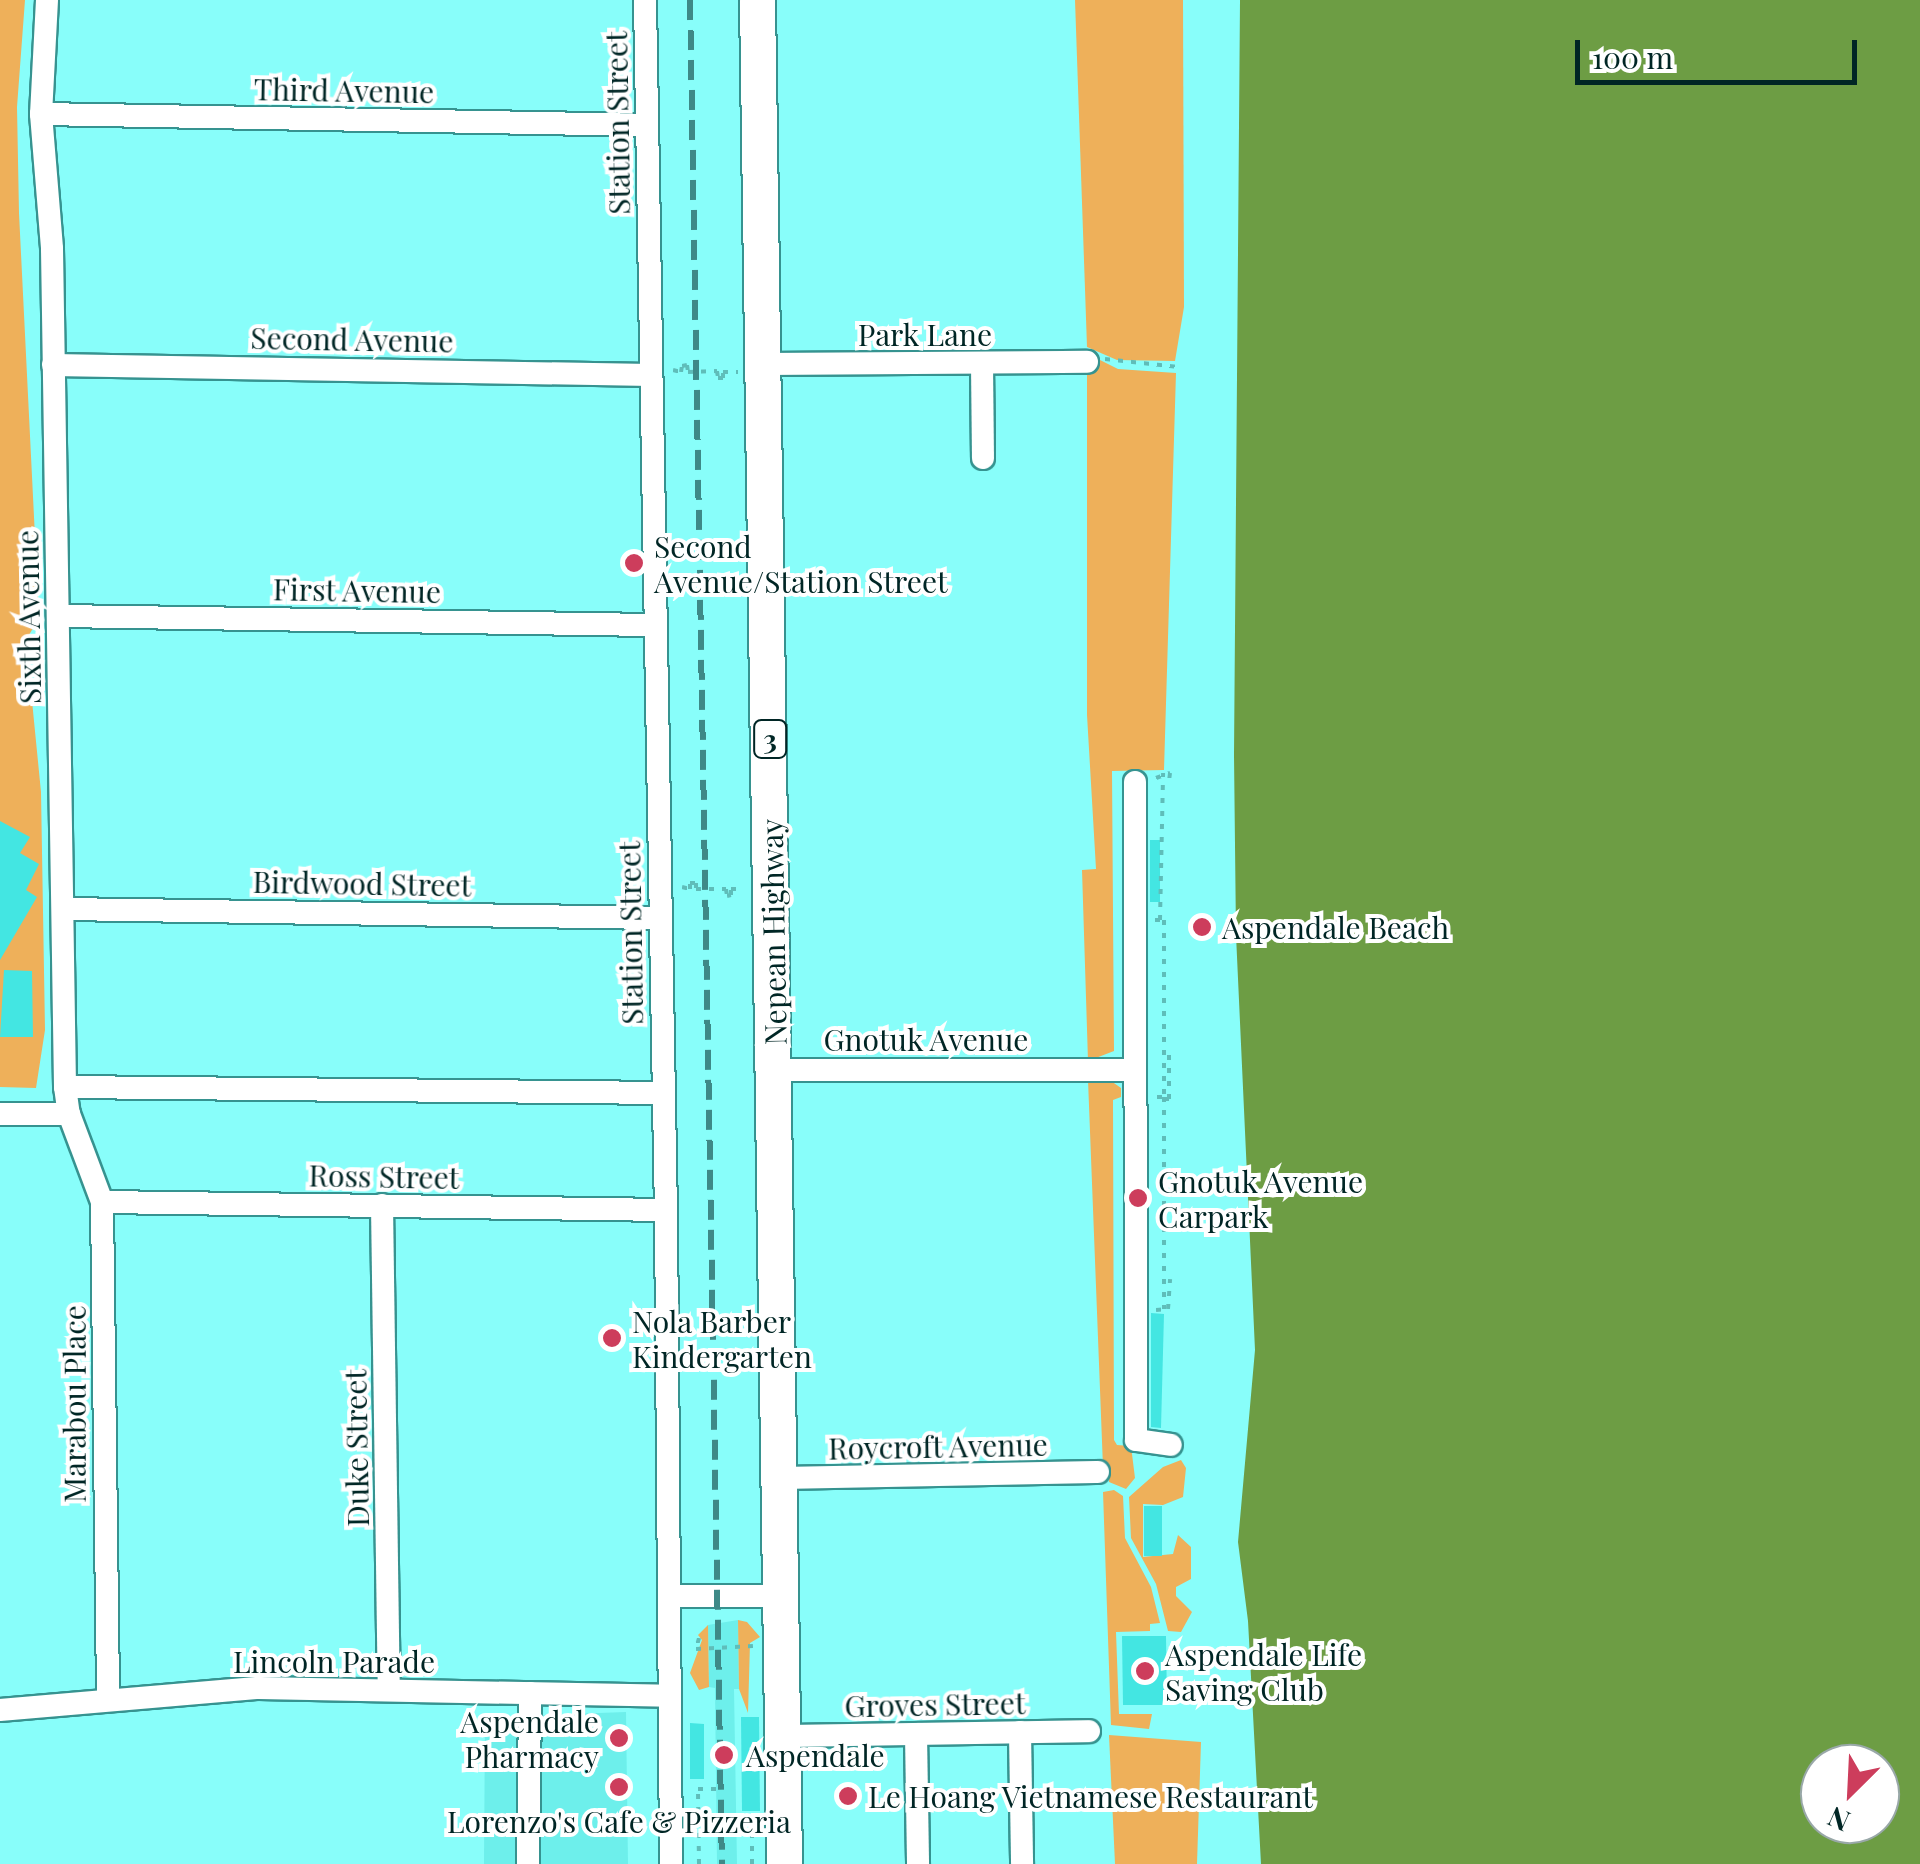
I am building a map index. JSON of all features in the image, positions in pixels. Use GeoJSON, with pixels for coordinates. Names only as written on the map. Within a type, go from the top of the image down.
{"type":"FeatureCollection","features":[{"type":"Feature","properties":{"kind":"highway","name":"Nepean Highway"},"geometry":{"type":"LineString","coordinates":[[758,0],[751,368],[776,1070],[784,1864]]}},
{"type":"Feature","properties":{"kind":"street","name":"Sixth Avenue"},"geometry":{"type":"LineString","coordinates":[[47,0],[40,114],[52,249],[65,1087],[69,1114]]}},
{"type":"Feature","properties":{"kind":"street","name":"Station Street"},"geometry":{"type":"LineString","coordinates":[[645,0],[666,1210],[671,1864]]}},
{"type":"Feature","properties":{"kind":"street","name":"Third Avenue"},"geometry":{"type":"LineString","coordinates":[[40,114],[647,124]]}},
{"type":"Feature","properties":{"kind":"street","name":"Park Lane"},"geometry":{"type":"LineString","coordinates":[[751,368],[1087,362]]}},
{"type":"Feature","properties":{"kind":"street"},"geometry":{"type":"LineString","coordinates":[[982,364],[984,458]]}},
{"type":"Feature","properties":{"kind":"street","name":"Second Avenue"},"geometry":{"type":"LineString","coordinates":[[53,365],[650,374]]}},
{"type":"Feature","properties":{"kind":"street","name":"First Avenue"},"geometry":{"type":"LineString","coordinates":[[59,616],[655,625]]}},
{"type":"Feature","properties":{"kind":"street"},"geometry":{"type":"LineString","coordinates":[[1135,782],[1136,1440],[1171,1445]]}},
{"type":"Feature","properties":{"kind":"street","name":"Birdwood Street"},"geometry":{"type":"LineString","coordinates":[[64,910],[660,918]]}},
{"type":"Feature","properties":{"kind":"street","name":"Gnotuk Avenue"},"geometry":{"type":"LineString","coordinates":[[776,1070],[1133,1070]]}},
{"type":"Feature","properties":{"kind":"street"},"geometry":{"type":"LineString","coordinates":[[65,1087],[663,1093]]}},
{"type":"Feature","properties":{"kind":"street"},"geometry":{"type":"LineString","coordinates":[[0,1114],[69,1114]]}},
{"type":"Feature","properties":{"kind":"street","name":"Marabou Place"},"geometry":{"type":"LineString","coordinates":[[69,1114],[102,1202],[108,1699]]}},
{"type":"Feature","properties":{"kind":"street","name":"Ross Street"},"geometry":{"type":"LineString","coordinates":[[102,1202],[666,1210]]}},
{"type":"Feature","properties":{"kind":"street","name":"Duke Street"},"geometry":{"type":"LineString","coordinates":[[382,1206],[389,1690]]}},
{"type":"Feature","properties":{"kind":"street","name":"Roycroft Avenue"},"geometry":{"type":"LineString","coordinates":[[779,1478],[1098,1472]]}},
{"type":"Feature","properties":{"kind":"street"},"geometry":{"type":"LineString","coordinates":[[670,1596],[780,1596]]}},
{"type":"Feature","properties":{"kind":"street","name":"Lincoln Parade"},"geometry":{"type":"LineString","coordinates":[[0,1710],[259,1688],[669,1696]]}},
{"type":"Feature","properties":{"kind":"street"},"geometry":{"type":"LineString","coordinates":[[528,1864],[530,1693]]}},
{"type":"Feature","properties":{"kind":"street","name":"Groves Street"},"geometry":{"type":"LineString","coordinates":[[783,1736],[1088,1731]]}},
{"type":"Feature","properties":{"kind":"street"},"geometry":{"type":"LineString","coordinates":[[1020,1732],[1022,1864]]}},
{"type":"Feature","properties":{"kind":"street"},"geometry":{"type":"LineString","coordinates":[[916,1734],[918,1864]]}},
{"type":"Feature","properties":{"kind":"path"},"geometry":{"type":"LineString","coordinates":[[650,349],[674,349],[674,372],[687,365],[688,372],[717,371],[718,378],[723,378],[723,372],[751,368]]}},
{"type":"Feature","properties":{"kind":"path"},"geometry":{"type":"LineString","coordinates":[[1087,362],[1088,351],[1112,362],[1179,367]]}},
{"type":"Feature","properties":{"kind":"path"},"geometry":{"type":"LineString","coordinates":[[1160,920],[1166,773],[1170,781]]}},
{"type":"Feature","properties":{"kind":"path"},"geometry":{"type":"LineString","coordinates":[[660,882],[682,882],[682,889],[696,883],[696,889],[726,889],[727,896],[731,896],[731,889],[746,889]]}},
{"type":"Feature","properties":{"kind":"path"},"geometry":{"type":"LineString","coordinates":[[1136,920],[1164,920],[1169,1107]]}},
{"type":"Feature","properties":{"kind":"path"},"geometry":{"type":"LineString","coordinates":[[1166,1098],[1169,1050]]}},
{"type":"Feature","properties":{"kind":"path"},"geometry":{"type":"LineString","coordinates":[[1136,1310],[1168,1310],[1170,1279]]}},
{"type":"Feature","properties":{"kind":"path"},"geometry":{"type":"LineString","coordinates":[[700,1638],[696,1649],[762,1642]]}},
{"type":"Feature","properties":{"kind":"path"},"geometry":{"type":"LineString","coordinates":[[699,1864],[698,1788],[716,1789]]}},
{"type":"Feature","properties":{"kind":"path"},"geometry":{"type":"LineString","coordinates":[[752,1818],[752,1864]]}},
{"type":"Feature","properties":{"kind":"shaded area"},"geometry":{"type":"Polygon","coordinates":[[[0,0],[25,0],[17,107],[19,213],[39,618],[26,640],[41,792],[45,1030],[36,1088],[0,1087],[0,0]]]}},
{"type":"Feature","properties":{"kind":"shaded area"},"geometry":{"type":"Polygon","coordinates":[[[1075,0],[1183,0],[1184,307],[1175,361],[1117,360],[1087,347],[1075,0]]]}},
{"type":"Feature","properties":{"kind":"shaded area"},"geometry":{"type":"Polygon","coordinates":[[[1240,0],[1920,0],[1920,1864],[1261,1864],[1248,1621],[1238,1542],[1255,1350],[1236,935],[1240,0]]]}},
{"type":"Feature","properties":{"kind":"shaded area"},"geometry":{"type":"Polygon","coordinates":[[[1092,356],[1118,369],[1176,373],[1164,770],[1112,771],[1114,1051],[1088,1061],[1082,870],[1096,869],[1087,715],[1087,367],[1092,356]]]}},
{"type":"Feature","properties":{"kind":"shaded area"},"geometry":{"type":"Polygon","coordinates":[[[1088,1080],[1111,1081],[1121,1088],[1121,1097],[1113,1100],[1114,1440],[1117,1445],[1131,1446],[1135,1478],[1126,1489],[1109,1482],[1109,1467],[1103,1467],[1088,1080]]]}},
{"type":"Feature","properties":{"kind":"shaded area"},"geometry":{"type":"Polygon","coordinates":[[[1181,1460],[1186,1468],[1183,1497],[1163,1505],[1143,1504],[1143,1557],[1173,1554],[1178,1535],[1191,1547],[1191,1579],[1176,1587],[1176,1596],[1192,1612],[1181,1632],[1168,1631],[1156,1584],[1131,1538],[1129,1497],[1163,1467],[1181,1460]]]}},
{"type":"Feature","properties":{"kind":"shaded area"},"geometry":{"type":"Polygon","coordinates":[[[1114,1490],[1123,1496],[1125,1538],[1151,1587],[1160,1623],[1150,1624],[1150,1631],[1116,1632],[1119,1714],[1152,1714],[1149,1729],[1111,1725],[1103,1492],[1114,1490]]]}},
{"type":"Feature","properties":{"kind":"shaded area"},"geometry":{"type":"Polygon","coordinates":[[[738,1620],[739,1689],[734,1689],[737,1864],[717,1864],[715,1688],[709,1687],[708,1625],[738,1620]]]}},
{"type":"Feature","properties":{"kind":"shaded area"},"geometry":{"type":"Polygon","coordinates":[[[738,1620],[747,1622],[760,1637],[750,1643],[748,1713],[739,1689],[738,1620]]]}},
{"type":"Feature","properties":{"kind":"shaded area"},"geometry":{"type":"Polygon","coordinates":[[[708,1625],[709,1687],[699,1690],[690,1673],[702,1640],[698,1635],[708,1625]]]}},
{"type":"Feature","properties":{"kind":"shaded area"},"geometry":{"type":"Polygon","coordinates":[[[626,1712],[628,1864],[484,1864],[485,1717],[626,1712]]]}},
{"type":"Feature","properties":{"kind":"shaded area"},"geometry":{"type":"Polygon","coordinates":[[[1109,1735],[1201,1742],[1197,1864],[1115,1864],[1109,1735]]]}},
{"type":"Feature","properties":{"kind":"building"},"geometry":{"type":"Polygon","coordinates":[[[0,821],[30,837],[20,853],[39,864],[26,890],[37,897],[0,960],[0,821]]]}},
{"type":"Feature","properties":{"kind":"building"},"geometry":{"type":"Polygon","coordinates":[[[1150,840],[1160,840],[1160,902],[1150,902],[1150,840]]]}},
{"type":"Feature","properties":{"kind":"building"},"geometry":{"type":"Polygon","coordinates":[[[4,970],[32,971],[33,1037],[0,1037],[4,970]]]}},
{"type":"Feature","properties":{"kind":"building"},"geometry":{"type":"Polygon","coordinates":[[[1151,1313],[1164,1314],[1161,1428],[1151,1427],[1151,1313]]]}},
{"type":"Feature","properties":{"kind":"building"},"geometry":{"type":"Polygon","coordinates":[[[1144,1506],[1162,1506],[1162,1556],[1144,1556],[1144,1506]]]}},
{"type":"Feature","properties":{"kind":"building","name":"Aspendale Life Saving Club"},"geometry":{"type":"Polygon","coordinates":[[[1122,1636],[1166,1636],[1167,1705],[1123,1705],[1122,1636]]]}},
{"type":"Feature","properties":{"kind":"building"},"geometry":{"type":"Polygon","coordinates":[[[741,1717],[759,1717],[760,1811],[742,1811],[741,1717]]]}},
{"type":"Feature","properties":{"kind":"building"},"geometry":{"type":"Polygon","coordinates":[[[690,1723],[704,1724],[704,1779],[690,1779],[690,1723]]]}},
{"type":"Feature","properties":{"kind":"railway"},"geometry":{"type":"LineString","coordinates":[[690,0],[722,1864]]}},
{"type":"Feature","properties":{"kind":"place","name":"Second Avenue/Station Street"},"geometry":{"type":"Point","coordinates":[634,563]}},
{"type":"Feature","properties":{"kind":"place","name":"Aspendale Beach"},"geometry":{"type":"Point","coordinates":[1202,927]}},
{"type":"Feature","properties":{"kind":"place","name":"Gnotuk Avenue Carpark"},"geometry":{"type":"Point","coordinates":[1138,1198]}},
{"type":"Feature","properties":{"kind":"place","name":"Nola Barber Kindergarten"},"geometry":{"type":"Point","coordinates":[612,1338]}},
{"type":"Feature","properties":{"kind":"place","name":"Aspendale Life Saving Club"},"geometry":{"type":"Point","coordinates":[1145,1671]}},
{"type":"Feature","properties":{"kind":"place","name":"Aspendale Pharmacy"},"geometry":{"type":"Point","coordinates":[619,1738]}},
{"type":"Feature","properties":{"kind":"place","name":"Aspendale"},"geometry":{"type":"Point","coordinates":[724,1755]}},
{"type":"Feature","properties":{"kind":"place","name":"Lorenzo's Cafe & Pizzeria"},"geometry":{"type":"Point","coordinates":[619,1787]}},
{"type":"Feature","properties":{"kind":"place","name":"Le Hoang Vietnamese Restaurant"},"geometry":{"type":"Point","coordinates":[848,1796]}}]}
